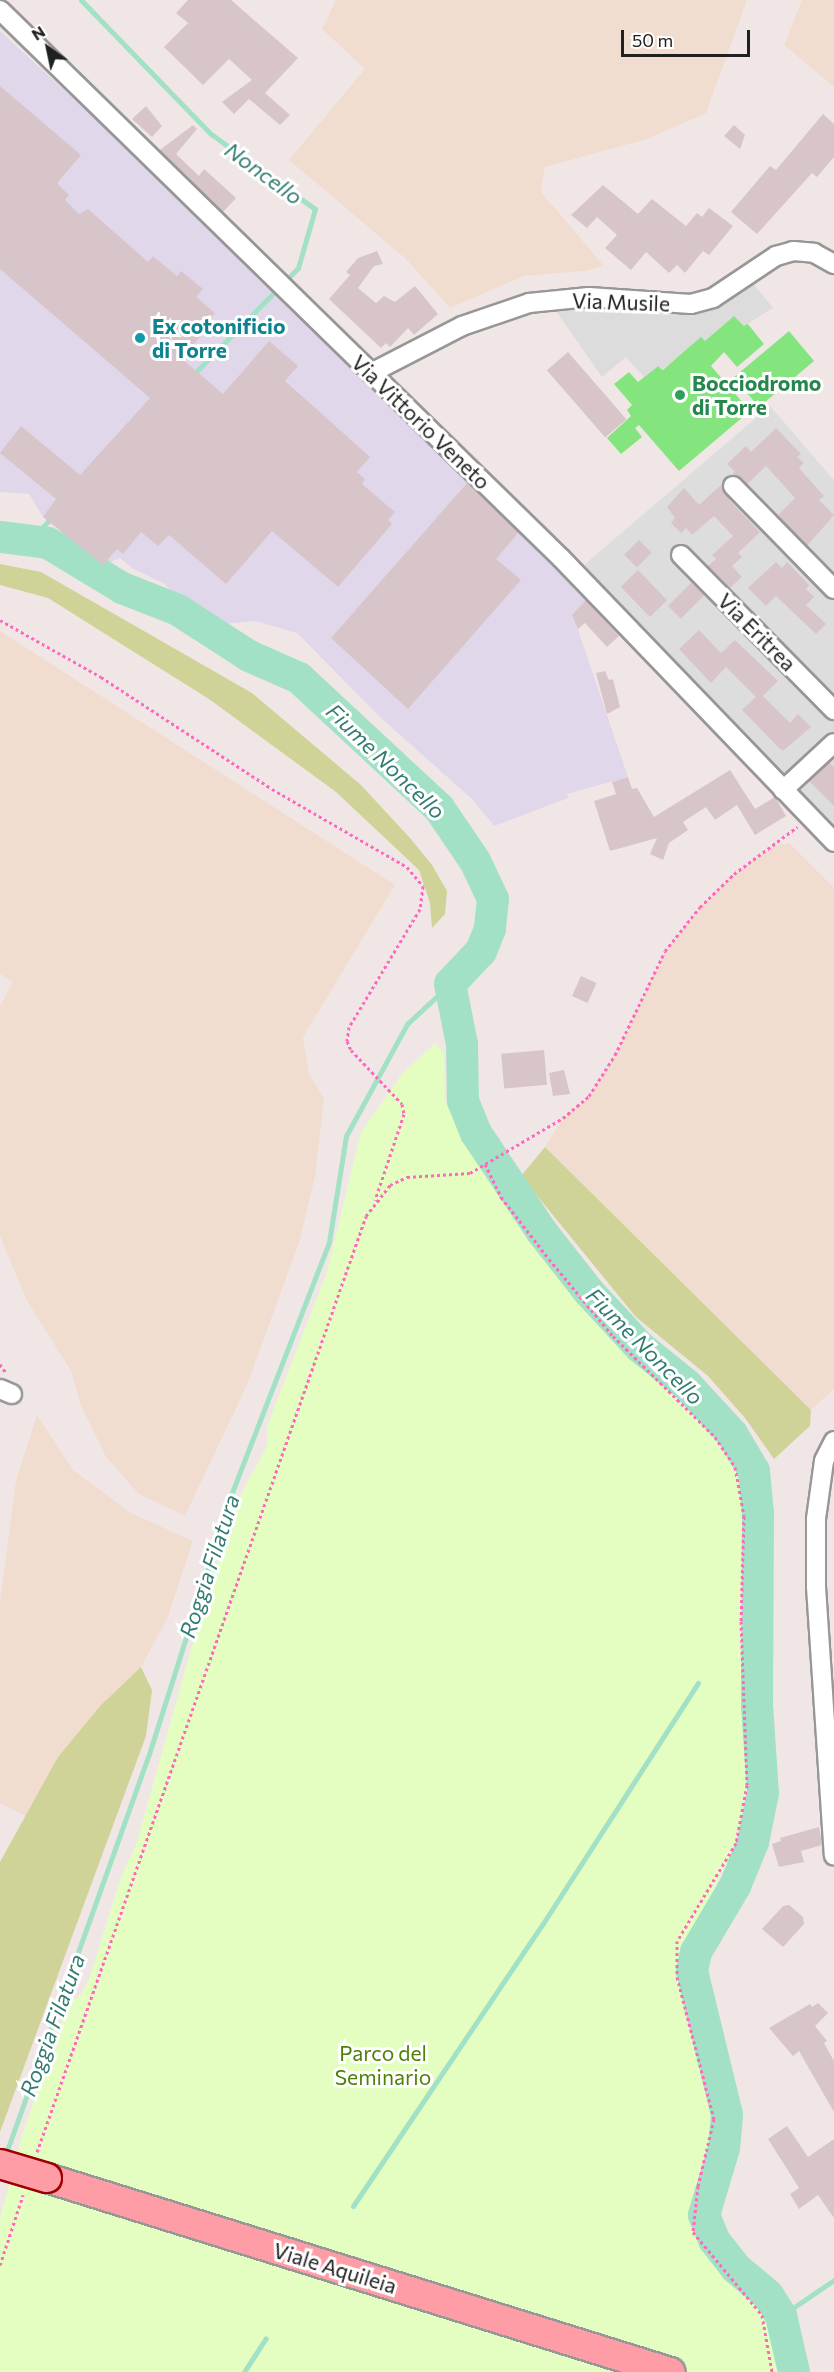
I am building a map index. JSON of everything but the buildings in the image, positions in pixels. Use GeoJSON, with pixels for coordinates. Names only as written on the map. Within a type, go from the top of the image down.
{"type":"FeatureCollection","features":[{"type":"Feature","properties":{"kind":"main road","name":"Viale Aquileia"},"geometry":{"type":"LineString","coordinates":[[0,2164],[36,2173],[670,2372]]}},
{"type":"Feature","properties":{"kind":"street","name":"Via Vittorio Veneto"},"geometry":{"type":"LineString","coordinates":[[0,10],[561,558],[834,842]]}},
{"type":"Feature","properties":{"kind":"street","name":"Via Musile"},"geometry":{"type":"LineString","coordinates":[[371,373],[462,326],[529,303],[589,297],[691,304],[712,298],[776,256],[793,251],[814,253],[834,264]]}},
{"type":"Feature","properties":{"kind":"street"},"geometry":{"type":"LineString","coordinates":[[733,486],[834,589]]}},
{"type":"Feature","properties":{"kind":"street","name":"Via Eritrea"},"geometry":{"type":"LineString","coordinates":[[681,555],[834,710]]}},
{"type":"Feature","properties":{"kind":"street"},"geometry":{"type":"LineString","coordinates":[[783,790],[834,743]]}},
{"type":"Feature","properties":{"kind":"street"},"geometry":{"type":"LineString","coordinates":[[834,1441],[824,1461],[826,1506],[816,1587],[834,1855]]}},
{"type":"Feature","properties":{"kind":"path"},"geometry":{"type":"LineString","coordinates":[[0,620],[101,677],[272,789],[415,875],[423,886],[420,909],[349,1027],[347,1041],[359,1059],[402,1104],[404,1114],[373,1204],[351,1250],[36,2173],[0,2265]]}},
{"type":"Feature","properties":{"kind":"path"},"geometry":{"type":"LineString","coordinates":[[373,1204],[390,1185],[406,1177],[470,1173],[563,1118],[589,1096],[615,1055],[665,951],[700,907],[734,874],[809,818]]}},
{"type":"Feature","properties":{"kind":"path"},"geometry":{"type":"LineString","coordinates":[[485,1164],[501,1197],[549,1259],[613,1336],[715,1437],[735,1467],[744,1516],[741,1621],[747,1785],[736,1843],[677,1941],[677,1977],[714,2119],[698,2187],[693,2232],[762,2315],[772,2372]]}},
{"type":"Feature","properties":{"kind":"shaded area"},"geometry":{"type":"Polygon","coordinates":[[[336,0],[747,0],[706,113],[647,139],[545,167],[541,192],[604,266],[584,271],[524,276],[450,308],[406,259],[289,160],[365,69],[322,29],[336,0]]]}},
{"type":"Feature","properties":{"kind":"shaded area"},"geometry":{"type":"Polygon","coordinates":[[[802,0],[834,0],[834,87],[784,45],[802,0]]]}},
{"type":"Feature","properties":{"kind":"shaded area","name":"Ex cotonificio di Torre"},"geometry":{"type":"Polygon","coordinates":[[[0,31],[139,159],[288,308],[555,560],[587,599],[573,615],[628,777],[567,794],[568,798],[494,826],[472,799],[381,718],[297,633],[255,621],[212,625],[203,612],[177,598],[165,584],[132,568],[120,558],[103,565],[43,517],[29,494],[0,492],[0,31]]]}},
{"type":"Feature","properties":{"kind":"shaded area"},"geometry":{"type":"Polygon","coordinates":[[[748,277],[773,308],[744,326],[734,316],[705,341],[701,337],[662,370],[658,366],[644,377],[626,357],[602,377],[549,301],[691,304],[748,277]]]}},
{"type":"Feature","properties":{"kind":"shaded area"},"geometry":{"type":"Polygon","coordinates":[[[770,406],[834,480],[834,832],[603,597],[585,564],[770,406]]]}},
{"type":"Feature","properties":{"kind":"shaded area"},"geometry":{"type":"Polygon","coordinates":[[[0,631],[395,885],[303,1037],[309,1073],[324,1099],[315,1176],[300,1240],[247,1385],[185,1516],[139,1494],[106,1457],[81,1406],[71,1371],[27,1301],[0,1236],[0,1006],[13,982],[0,974],[0,631]]]}},
{"type":"Feature","properties":{"kind":"shaded area"},"geometry":{"type":"Polygon","coordinates":[[[789,843],[834,888],[834,1389],[811,1410],[545,1147],[563,1118],[589,1096],[615,1055],[665,951],[700,907],[734,874],[772,846],[789,843]]]}},
{"type":"Feature","properties":{"kind":"shaded area"},"geometry":{"type":"Polygon","coordinates":[[[37,1415],[73,1470],[131,1513],[193,1541],[168,1617],[141,1667],[100,1706],[58,1757],[28,1817],[0,1803],[0,1602],[16,1480],[37,1415]]]}},
{"type":"Feature","properties":{"kind":"green space","name":"Bocciodromo di Torre"},"geometry":{"type":"Polygon","coordinates":[[[735,315],[744,326],[747,323],[764,344],[737,367],[724,352],[711,366],[750,411],[679,471],[639,425],[635,428],[642,437],[621,454],[607,438],[631,416],[627,410],[632,405],[614,384],[629,372],[638,382],[658,366],[663,370],[701,336],[705,340],[735,315]]]}},
{"type":"Feature","properties":{"kind":"green space"},"geometry":{"type":"Polygon","coordinates":[[[789,331],[814,361],[759,407],[734,377],[789,331]]]}},
{"type":"Feature","properties":{"kind":"green space"},"geometry":{"type":"Polygon","coordinates":[[[0,564],[41,572],[252,693],[361,785],[410,838],[432,865],[447,891],[445,914],[432,928],[430,903],[419,870],[336,792],[209,699],[48,598],[0,585],[0,564]]]}},
{"type":"Feature","properties":{"kind":"green space","name":"Parco del Seminario"},"geometry":{"type":"Polygon","coordinates":[[[435,1043],[444,1053],[445,1101],[501,1197],[613,1336],[715,1437],[735,1467],[744,1516],[741,1621],[747,1785],[736,1843],[680,1960],[677,1977],[714,2119],[715,2154],[701,2225],[712,2258],[759,2301],[774,2321],[780,2351],[778,2372],[0,2372],[0,2218],[21,2139],[67,2005],[81,1994],[89,1979],[121,1877],[136,1845],[206,1596],[240,1496],[267,1446],[267,1426],[327,1272],[361,1132],[402,1074],[435,1043]]]}},
{"type":"Feature","properties":{"kind":"green space"},"geometry":{"type":"Polygon","coordinates":[[[545,1147],[811,1410],[810,1426],[774,1459],[745,1418],[708,1376],[636,1317],[521,1176],[545,1147]]]}},
{"type":"Feature","properties":{"kind":"green space"},"geometry":{"type":"Polygon","coordinates":[[[141,1667],[152,1690],[146,1736],[0,2132],[0,1862],[58,1757],[100,1706],[141,1667]]]}},
{"type":"Feature","properties":{"kind":"waterway","name":"Noncello"},"geometry":{"type":"LineString","coordinates":[[81,0],[211,134],[315,209],[298,268],[193,375]]}},
{"type":"Feature","properties":{"kind":"waterway","name":"Noncello"},"geometry":{"type":"LineString","coordinates":[[31,539],[53,516]]}},
{"type":"Feature","properties":{"kind":"waterway","name":"Fiume Noncello"},"geometry":{"type":"LineString","coordinates":[[0,537],[48,543],[122,588],[178,610],[249,656],[299,678],[439,808],[475,861],[493,899],[490,929],[481,951],[450,984],[462,1044],[463,1101],[476,1133],[542,1232],[589,1292],[640,1347],[687,1385],[732,1434],[754,1471],[758,1514],[757,1705],[763,1793],[753,1842],[735,1886],[696,1952],[692,1971],[727,2115],[724,2148],[704,2215],[714,2240],[737,2269],[768,2295],[781,2316],[794,2372]]}},
{"type":"Feature","properties":{"kind":"waterway","name":"Roggia Filatura"},"geometry":{"type":"LineString","coordinates":[[5,2156],[149,1754],[231,1495],[329,1242],[346,1136],[407,1024],[450,984]]}},
{"type":"Feature","properties":{"kind":"waterway"},"geometry":{"type":"LineString","coordinates":[[353,2206],[542,1925],[698,1683]]}},
{"type":"Feature","properties":{"kind":"waterway"},"geometry":{"type":"LineString","coordinates":[[781,2316],[834,2280]]}},
{"type":"Feature","properties":{"kind":"waterway"},"geometry":{"type":"LineString","coordinates":[[244,2372],[266,2338]]}},
{"type":"Feature","properties":{"kind":"place","name":"Ex cotonificio di Torre"},"geometry":{"type":"Point","coordinates":[140,338]}},
{"type":"Feature","properties":{"kind":"place","name":"Bocciodromo di Torre"},"geometry":{"type":"Point","coordinates":[680,395]}}]}
